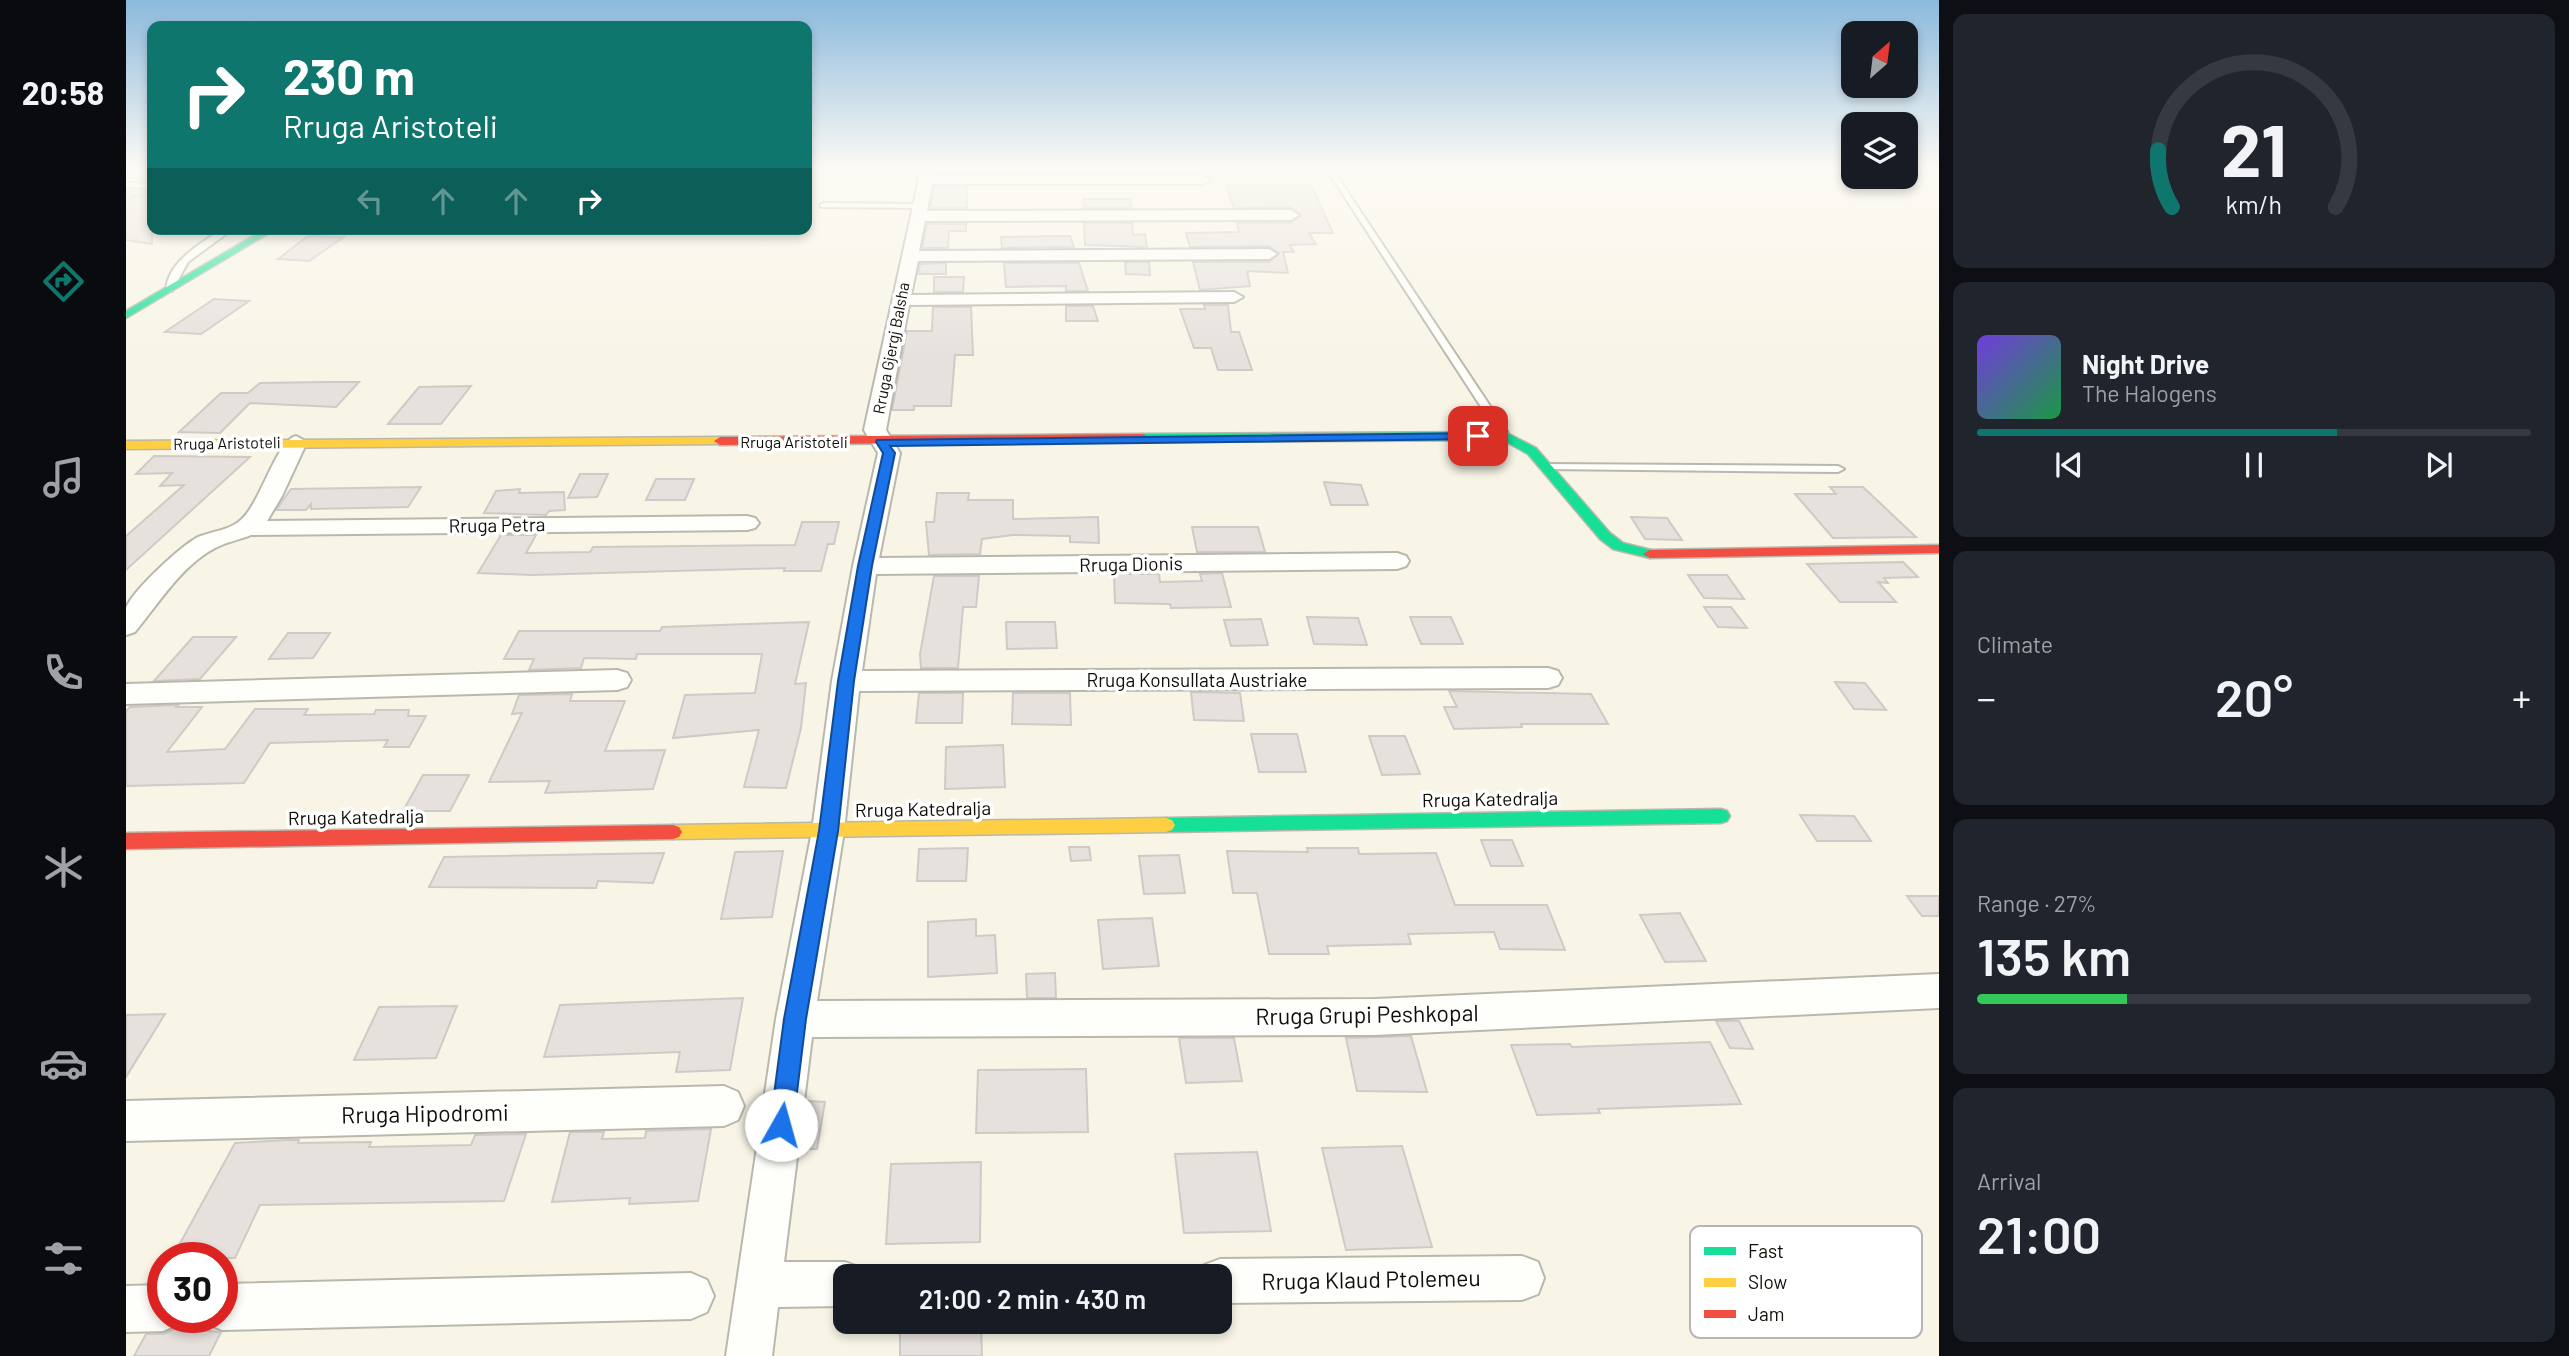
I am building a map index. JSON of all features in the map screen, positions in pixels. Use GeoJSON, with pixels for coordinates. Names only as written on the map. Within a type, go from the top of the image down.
{"type":"FeatureCollection","features":[{"type":"Feature","properties":{"kind":"street","name":"Rruga Gjergj Balsha"},"geometry":{"type":"LineString","coordinates":[[750,1356],[795,1019],[828,831],[846,681],[865,566],[889,453],[874,430],[914,233]]}},
{"type":"Feature","properties":{"kind":"street"},"geometry":{"type":"LineString","coordinates":[[126,315],[262,235]]}},
{"type":"Feature","properties":{"kind":"street"},"geometry":{"type":"LineString","coordinates":[[909,256],[1269,254]]}},
{"type":"Feature","properties":{"kind":"street"},"geometry":{"type":"LineString","coordinates":[[899,300],[1234,297]]}},
{"type":"Feature","properties":{"kind":"street","name":"Rruga Aristoteli"},"geometry":{"type":"LineString","coordinates":[[126,445],[1505,436]]}},
{"type":"Feature","properties":{"kind":"street"},"geometry":{"type":"LineString","coordinates":[[1505,436],[1532,451],[1605,536],[1618,546],[1636,553],[1741,555],[1797,550],[1939,550]]}},
{"type":"Feature","properties":{"kind":"street"},"geometry":{"type":"LineString","coordinates":[[126,626],[178,565],[202,545],[247,528],[282,478],[285,460],[296,442]]}},
{"type":"Feature","properties":{"kind":"street","name":"Rruga Petra"},"geometry":{"type":"LineString","coordinates":[[247,528],[747,523]]}},
{"type":"Feature","properties":{"kind":"street","name":"Rruga Dionis"},"geometry":{"type":"LineString","coordinates":[[865,566],[1397,561]]}},
{"type":"Feature","properties":{"kind":"street","name":"Rruga Konsullata Austriake"},"geometry":{"type":"LineString","coordinates":[[846,681],[1548,678]]}},
{"type":"Feature","properties":{"kind":"street"},"geometry":{"type":"LineString","coordinates":[[126,694],[617,680]]}},
{"type":"Feature","properties":{"kind":"street","name":"Rruga Katedralja"},"geometry":{"type":"LineString","coordinates":[[126,841],[1721,816]]}},
{"type":"Feature","properties":{"kind":"street","name":"Rruga Grupi Peshkopal"},"geometry":{"type":"LineString","coordinates":[[795,1019],[1375,1017],[1939,991]]}},
{"type":"Feature","properties":{"kind":"street","name":"Rruga Hipodromi"},"geometry":{"type":"LineString","coordinates":[[126,1121],[724,1106]]}},
{"type":"Feature","properties":{"kind":"street","name":"Rruga Klaud Ptolemeu"},"geometry":{"type":"LineString","coordinates":[[1232,1281],[1522,1278]]}},
{"type":"Feature","properties":{"kind":"street"},"geometry":{"type":"LineString","coordinates":[[761,1285],[833,1284]]}},
{"type":"Feature","properties":{"kind":"street"},"geometry":{"type":"LineString","coordinates":[[238,1307],[691,1296]]}},
{"type":"Feature","properties":{"kind":"street"},"geometry":{"type":"LineString","coordinates":[[126,1309],[147,1308]]}},
{"type":"Feature","properties":{"kind":"lane"},"geometry":{"type":"LineString","coordinates":[[1372,233],[1505,436]]}},
{"type":"Feature","properties":{"kind":"lane"},"geometry":{"type":"LineString","coordinates":[[169,289],[176,268],[196,249],[219,235]]}},
{"type":"Feature","properties":{"kind":"lane"},"geometry":{"type":"LineString","coordinates":[[1547,467],[1838,468]]}},
{"type":"Feature","properties":{"kind":"building"},"geometry":{"type":"Polygon","coordinates":[[[126,233],[152,235],[152,244],[126,240],[126,233]]]}},
{"type":"Feature","properties":{"kind":"building"},"geometry":{"type":"Polygon","coordinates":[[[925,233],[949,233],[948,248],[922,248],[925,233]]]}},
{"type":"Feature","properties":{"kind":"building"},"geometry":{"type":"Polygon","coordinates":[[[1084,233],[1133,233],[1145,234],[1147,247],[1085,245],[1084,233]]]}},
{"type":"Feature","properties":{"kind":"building"},"geometry":{"type":"Polygon","coordinates":[[[1186,233],[1309,233],[1316,244],[1290,245],[1294,252],[1283,252],[1288,273],[1247,271],[1250,286],[1200,290],[1193,262],[1269,262],[1279,253],[1269,246],[1190,247],[1186,233]]]}},
{"type":"Feature","properties":{"kind":"building"},"geometry":{"type":"Polygon","coordinates":[[[308,236],[344,237],[309,261],[278,259],[308,236]]]}},
{"type":"Feature","properties":{"kind":"building"},"geometry":{"type":"Polygon","coordinates":[[[1070,236],[1074,247],[1002,248],[1001,237],[1070,236]]]}},
{"type":"Feature","properties":{"kind":"building"},"geometry":{"type":"Polygon","coordinates":[[[1125,262],[1149,262],[1150,275],[1126,274],[1125,262]]]}},
{"type":"Feature","properties":{"kind":"building"},"geometry":{"type":"Polygon","coordinates":[[[946,263],[946,274],[918,274],[920,264],[946,263]]]}},
{"type":"Feature","properties":{"kind":"building"},"geometry":{"type":"Polygon","coordinates":[[[1004,263],[1079,263],[1088,291],[1066,291],[1066,286],[1006,287],[1004,263]]]}},
{"type":"Feature","properties":{"kind":"building"},"geometry":{"type":"Polygon","coordinates":[[[934,277],[964,277],[963,292],[934,292],[934,277]]]}},
{"type":"Feature","properties":{"kind":"building"},"geometry":{"type":"Polygon","coordinates":[[[214,299],[249,301],[201,334],[165,332],[214,299]]]}},
{"type":"Feature","properties":{"kind":"building"},"geometry":{"type":"Polygon","coordinates":[[[1204,305],[1228,305],[1231,332],[1239,332],[1252,370],[1218,370],[1211,348],[1194,348],[1180,309],[1205,309],[1204,305]]]}},
{"type":"Feature","properties":{"kind":"building"},"geometry":{"type":"Polygon","coordinates":[[[1066,306],[1093,306],[1098,321],[1066,321],[1066,306]]]}},
{"type":"Feature","properties":{"kind":"building"},"geometry":{"type":"Polygon","coordinates":[[[933,307],[971,307],[973,355],[955,355],[951,406],[914,406],[914,410],[892,410],[907,331],[932,331],[933,307]]]}},
{"type":"Feature","properties":{"kind":"building"},"geometry":{"type":"Polygon","coordinates":[[[359,382],[336,407],[250,403],[220,433],[179,432],[221,393],[248,393],[260,383],[359,382]]]}},
{"type":"Feature","properties":{"kind":"building"},"geometry":{"type":"Polygon","coordinates":[[[471,386],[441,424],[388,424],[419,387],[471,386]]]}},
{"type":"Feature","properties":{"kind":"building"},"geometry":{"type":"Polygon","coordinates":[[[154,456],[250,457],[126,570],[126,536],[184,485],[160,486],[172,473],[136,474],[154,456]]]}},
{"type":"Feature","properties":{"kind":"building"},"geometry":{"type":"Polygon","coordinates":[[[580,474],[608,474],[597,497],[568,498],[580,474]]]}},
{"type":"Feature","properties":{"kind":"building"},"geometry":{"type":"Polygon","coordinates":[[[656,479],[694,479],[685,500],[646,500],[656,479]]]}},
{"type":"Feature","properties":{"kind":"building"},"geometry":{"type":"Polygon","coordinates":[[[1324,482],[1361,485],[1368,505],[1331,505],[1324,482]]]}},
{"type":"Feature","properties":{"kind":"building"},"geometry":{"type":"Polygon","coordinates":[[[421,487],[408,507],[311,509],[311,504],[306,510],[276,510],[291,489],[421,487]]]}},
{"type":"Feature","properties":{"kind":"building"},"geometry":{"type":"Polygon","coordinates":[[[1830,487],[1863,487],[1916,537],[1833,538],[1795,494],[1836,494],[1830,487]]]}},
{"type":"Feature","properties":{"kind":"building"},"geometry":{"type":"Polygon","coordinates":[[[520,489],[519,493],[564,492],[565,510],[549,511],[546,515],[484,513],[496,491],[520,489]]]}},
{"type":"Feature","properties":{"kind":"building"},"geometry":{"type":"Polygon","coordinates":[[[937,493],[969,493],[968,500],[1013,500],[1013,519],[1098,517],[1099,543],[1070,542],[1070,536],[1013,535],[982,539],[980,554],[929,555],[926,522],[934,522],[937,493]]]}},
{"type":"Feature","properties":{"kind":"building"},"geometry":{"type":"Polygon","coordinates":[[[1631,517],[1667,518],[1682,540],[1645,539],[1631,517]]]}},
{"type":"Feature","properties":{"kind":"building"},"geometry":{"type":"Polygon","coordinates":[[[802,522],[839,522],[834,544],[828,544],[821,571],[784,571],[785,568],[532,575],[478,573],[501,535],[536,535],[526,553],[590,552],[593,547],[795,545],[802,522]]]}},
{"type":"Feature","properties":{"kind":"building"},"geometry":{"type":"Polygon","coordinates":[[[1192,527],[1258,527],[1265,552],[1197,552],[1192,527]]]}},
{"type":"Feature","properties":{"kind":"building"},"geometry":{"type":"Polygon","coordinates":[[[1903,562],[1918,577],[1884,578],[1888,583],[1878,582],[1896,602],[1840,602],[1807,564],[1903,562]]]}},
{"type":"Feature","properties":{"kind":"building"},"geometry":{"type":"Polygon","coordinates":[[[1222,573],[1231,607],[1171,608],[1170,604],[1115,603],[1114,574],[1159,574],[1160,582],[1202,581],[1200,574],[1222,573]]]}},
{"type":"Feature","properties":{"kind":"building"},"geometry":{"type":"Polygon","coordinates":[[[1688,575],[1727,575],[1744,599],[1704,598],[1688,575]]]}},
{"type":"Feature","properties":{"kind":"building"},"geometry":{"type":"Polygon","coordinates":[[[934,576],[979,576],[976,607],[963,607],[958,668],[921,668],[920,654],[934,576]]]}},
{"type":"Feature","properties":{"kind":"building"},"geometry":{"type":"Polygon","coordinates":[[[1704,607],[1731,607],[1747,628],[1718,627],[1704,607]]]}},
{"type":"Feature","properties":{"kind":"building"},"geometry":{"type":"Polygon","coordinates":[[[1307,617],[1358,618],[1367,645],[1314,644],[1307,617]]]}},
{"type":"Feature","properties":{"kind":"building"},"geometry":{"type":"Polygon","coordinates":[[[1410,617],[1451,617],[1463,644],[1421,644],[1410,617]]]}},
{"type":"Feature","properties":{"kind":"building"},"geometry":{"type":"Polygon","coordinates":[[[1261,619],[1268,645],[1231,646],[1224,620],[1261,619]]]}},
{"type":"Feature","properties":{"kind":"building"},"geometry":{"type":"Polygon","coordinates":[[[809,622],[795,684],[806,683],[801,728],[786,788],[744,787],[759,730],[673,738],[685,695],[755,693],[762,654],[637,654],[636,659],[584,658],[581,668],[529,670],[534,659],[504,659],[519,631],[660,631],[662,627],[809,622]]]}},
{"type":"Feature","properties":{"kind":"building"},"geometry":{"type":"Polygon","coordinates":[[[1006,622],[1055,622],[1057,648],[1007,649],[1006,622]]]}},
{"type":"Feature","properties":{"kind":"building"},"geometry":{"type":"Polygon","coordinates":[[[288,633],[330,633],[313,658],[269,659],[288,633]]]}},
{"type":"Feature","properties":{"kind":"building"},"geometry":{"type":"Polygon","coordinates":[[[193,637],[236,637],[200,679],[154,681],[193,637]]]}},
{"type":"Feature","properties":{"kind":"building"},"geometry":{"type":"Polygon","coordinates":[[[1835,682],[1865,683],[1886,710],[1854,709],[1835,682]]]}},
{"type":"Feature","properties":{"kind":"building"},"geometry":{"type":"Polygon","coordinates":[[[1449,691],[1591,694],[1608,724],[1521,724],[1522,727],[1454,729],[1444,707],[1457,707],[1449,691]]]}},
{"type":"Feature","properties":{"kind":"building"},"geometry":{"type":"Polygon","coordinates":[[[1191,692],[1240,693],[1244,721],[1194,720],[1191,692]]]}},
{"type":"Feature","properties":{"kind":"building"},"geometry":{"type":"Polygon","coordinates":[[[919,693],[963,693],[962,723],[916,723],[919,693]]]}},
{"type":"Feature","properties":{"kind":"building"},"geometry":{"type":"Polygon","coordinates":[[[1013,693],[1070,693],[1071,725],[1012,724],[1013,693]]]}},
{"type":"Feature","properties":{"kind":"building"},"geometry":{"type":"Polygon","coordinates":[[[572,694],[570,701],[625,701],[605,751],[665,750],[653,789],[545,793],[550,781],[489,782],[522,713],[512,714],[519,695],[572,694]]]}},
{"type":"Feature","properties":{"kind":"building"},"geometry":{"type":"Polygon","coordinates":[[[178,705],[176,707],[202,707],[167,752],[225,749],[255,709],[308,709],[304,715],[374,714],[376,710],[409,710],[408,716],[426,716],[409,747],[384,747],[388,740],[270,743],[244,783],[126,786],[126,711],[130,707],[178,705]]]}},
{"type":"Feature","properties":{"kind":"building"},"geometry":{"type":"Polygon","coordinates":[[[1251,734],[1297,734],[1306,772],[1259,772],[1251,734]]]}},
{"type":"Feature","properties":{"kind":"building"},"geometry":{"type":"Polygon","coordinates":[[[1369,736],[1405,736],[1420,774],[1382,775],[1369,736]]]}},
{"type":"Feature","properties":{"kind":"building"},"geometry":{"type":"Polygon","coordinates":[[[1003,745],[1005,787],[945,789],[946,747],[1003,745]]]}},
{"type":"Feature","properties":{"kind":"building"},"geometry":{"type":"Polygon","coordinates":[[[423,775],[469,775],[450,811],[403,811],[423,775]]]}},
{"type":"Feature","properties":{"kind":"building"},"geometry":{"type":"Polygon","coordinates":[[[1800,815],[1854,816],[1871,841],[1817,841],[1800,815]]]}},
{"type":"Feature","properties":{"kind":"building"},"geometry":{"type":"Polygon","coordinates":[[[1481,840],[1512,840],[1523,866],[1491,866],[1481,840]]]}},
{"type":"Feature","properties":{"kind":"building"},"geometry":{"type":"Polygon","coordinates":[[[1069,847],[1089,847],[1091,860],[1071,861],[1069,847]]]}},
{"type":"Feature","properties":{"kind":"building"},"geometry":{"type":"Polygon","coordinates":[[[968,848],[966,881],[917,881],[919,849],[968,848]]]}},
{"type":"Feature","properties":{"kind":"building"},"geometry":{"type":"Polygon","coordinates":[[[1307,848],[1358,848],[1359,854],[1436,853],[1455,905],[1547,905],[1565,950],[1500,949],[1494,932],[1408,934],[1411,944],[1327,946],[1329,954],[1269,954],[1257,893],[1233,893],[1227,851],[1308,852],[1307,848]]]}},
{"type":"Feature","properties":{"kind":"building"},"geometry":{"type":"Polygon","coordinates":[[[783,851],[772,917],[721,919],[735,852],[783,851]]]}},
{"type":"Feature","properties":{"kind":"building"},"geometry":{"type":"Polygon","coordinates":[[[664,853],[653,883],[598,881],[596,888],[429,887],[444,857],[664,853]]]}},
{"type":"Feature","properties":{"kind":"building"},"geometry":{"type":"Polygon","coordinates":[[[1179,855],[1185,893],[1144,894],[1139,856],[1179,855]]]}},
{"type":"Feature","properties":{"kind":"building"},"geometry":{"type":"Polygon","coordinates":[[[1907,896],[1939,896],[1939,916],[1922,916],[1907,896]]]}},
{"type":"Feature","properties":{"kind":"building"},"geometry":{"type":"Polygon","coordinates":[[[1680,913],[1706,961],[1665,962],[1640,915],[1680,913]]]}},
{"type":"Feature","properties":{"kind":"building"},"geometry":{"type":"Polygon","coordinates":[[[1152,918],[1159,966],[1103,969],[1098,920],[1152,918]]]}},
{"type":"Feature","properties":{"kind":"building"},"geometry":{"type":"Polygon","coordinates":[[[976,919],[976,936],[995,935],[997,973],[928,977],[928,922],[976,919]]]}},
{"type":"Feature","properties":{"kind":"building"},"geometry":{"type":"Polygon","coordinates":[[[1055,973],[1056,998],[1027,998],[1026,974],[1055,973]]]}},
{"type":"Feature","properties":{"kind":"building"},"geometry":{"type":"Polygon","coordinates":[[[743,998],[730,1070],[676,1072],[680,1052],[544,1057],[560,1005],[743,998]]]}},
{"type":"Feature","properties":{"kind":"building"},"geometry":{"type":"Polygon","coordinates":[[[457,1006],[436,1058],[354,1060],[379,1007],[457,1006]]]}},
{"type":"Feature","properties":{"kind":"building"},"geometry":{"type":"Polygon","coordinates":[[[165,1014],[126,1077],[126,1015],[165,1014]]]}},
{"type":"Feature","properties":{"kind":"building"},"geometry":{"type":"Polygon","coordinates":[[[1716,1021],[1739,1021],[1753,1049],[1730,1048],[1716,1021]]]}},
{"type":"Feature","properties":{"kind":"building"},"geometry":{"type":"Polygon","coordinates":[[[1411,1036],[1427,1092],[1357,1091],[1346,1038],[1411,1036]]]}},
{"type":"Feature","properties":{"kind":"building"},"geometry":{"type":"Polygon","coordinates":[[[1179,1038],[1234,1038],[1242,1081],[1186,1083],[1179,1038]]]}},
{"type":"Feature","properties":{"kind":"building"},"geometry":{"type":"Polygon","coordinates":[[[1710,1042],[1741,1104],[1598,1109],[1600,1113],[1537,1115],[1511,1045],[1570,1044],[1572,1047],[1710,1042]]]}},
{"type":"Feature","properties":{"kind":"building"},"geometry":{"type":"Polygon","coordinates":[[[1086,1069],[1088,1132],[976,1133],[978,1070],[1086,1069]]]}},
{"type":"Feature","properties":{"kind":"building"},"geometry":{"type":"Polygon","coordinates":[[[807,1101],[825,1102],[817,1149],[801,1149],[807,1101]]]}},
{"type":"Feature","properties":{"kind":"building"},"geometry":{"type":"Polygon","coordinates":[[[711,1129],[698,1201],[629,1204],[630,1198],[552,1202],[570,1132],[604,1132],[602,1139],[645,1138],[646,1131],[711,1129]]]}},
{"type":"Feature","properties":{"kind":"building"},"geometry":{"type":"Polygon","coordinates":[[[526,1134],[504,1201],[260,1205],[238,1252],[238,1242],[181,1242],[235,1143],[299,1140],[298,1143],[371,1142],[369,1147],[471,1145],[475,1135],[526,1134]]]}},
{"type":"Feature","properties":{"kind":"building"},"geometry":{"type":"Polygon","coordinates":[[[1402,1146],[1432,1247],[1346,1250],[1322,1148],[1402,1146]]]}},
{"type":"Feature","properties":{"kind":"building"},"geometry":{"type":"Polygon","coordinates":[[[1257,1152],[1271,1231],[1184,1233],[1175,1154],[1257,1152]]]}},
{"type":"Feature","properties":{"kind":"building"},"geometry":{"type":"Polygon","coordinates":[[[981,1162],[980,1242],[886,1244],[891,1164],[981,1162]]]}},
{"type":"Feature","properties":{"kind":"building"},"geometry":{"type":"Polygon","coordinates":[[[220,1333],[209,1356],[134,1356],[146,1334],[220,1333]]]}},
{"type":"Feature","properties":{"kind":"building"},"geometry":{"type":"Polygon","coordinates":[[[900,1334],[981,1334],[982,1356],[900,1356],[900,1334]]]}},
{"type":"Feature","properties":{"kind":"traffic: fast"},"geometry":{"type":"LineString","coordinates":[[126,315],[262,235]]}},
{"type":"Feature","properties":{"kind":"traffic: fast"},"geometry":{"type":"LineString","coordinates":[[1142,438],[1505,436],[1532,451],[1605,536],[1618,546],[1650,554]]}},
{"type":"Feature","properties":{"kind":"traffic: fast"},"geometry":{"type":"LineString","coordinates":[[1166,825],[1721,816]]}},
{"type":"Feature","properties":{"kind":"traffic: slow"},"geometry":{"type":"LineString","coordinates":[[126,445],[720,441]]}},
{"type":"Feature","properties":{"kind":"traffic: slow"},"geometry":{"type":"LineString","coordinates":[[673,832],[1166,825]]}},
{"type":"Feature","properties":{"kind":"traffic: jam"},"geometry":{"type":"LineString","coordinates":[[720,441],[1142,438]]}},
{"type":"Feature","properties":{"kind":"traffic: jam"},"geometry":{"type":"LineString","coordinates":[[1650,554],[1939,549]]}},
{"type":"Feature","properties":{"kind":"traffic: jam"},"geometry":{"type":"LineString","coordinates":[[126,841],[673,832]]}},
{"type":"Feature","properties":{"kind":"route"},"geometry":{"type":"LineString","coordinates":[[781,1125],[795,1019],[828,831],[846,681],[865,566],[889,453],[882,442],[1478,436]]}}]}
